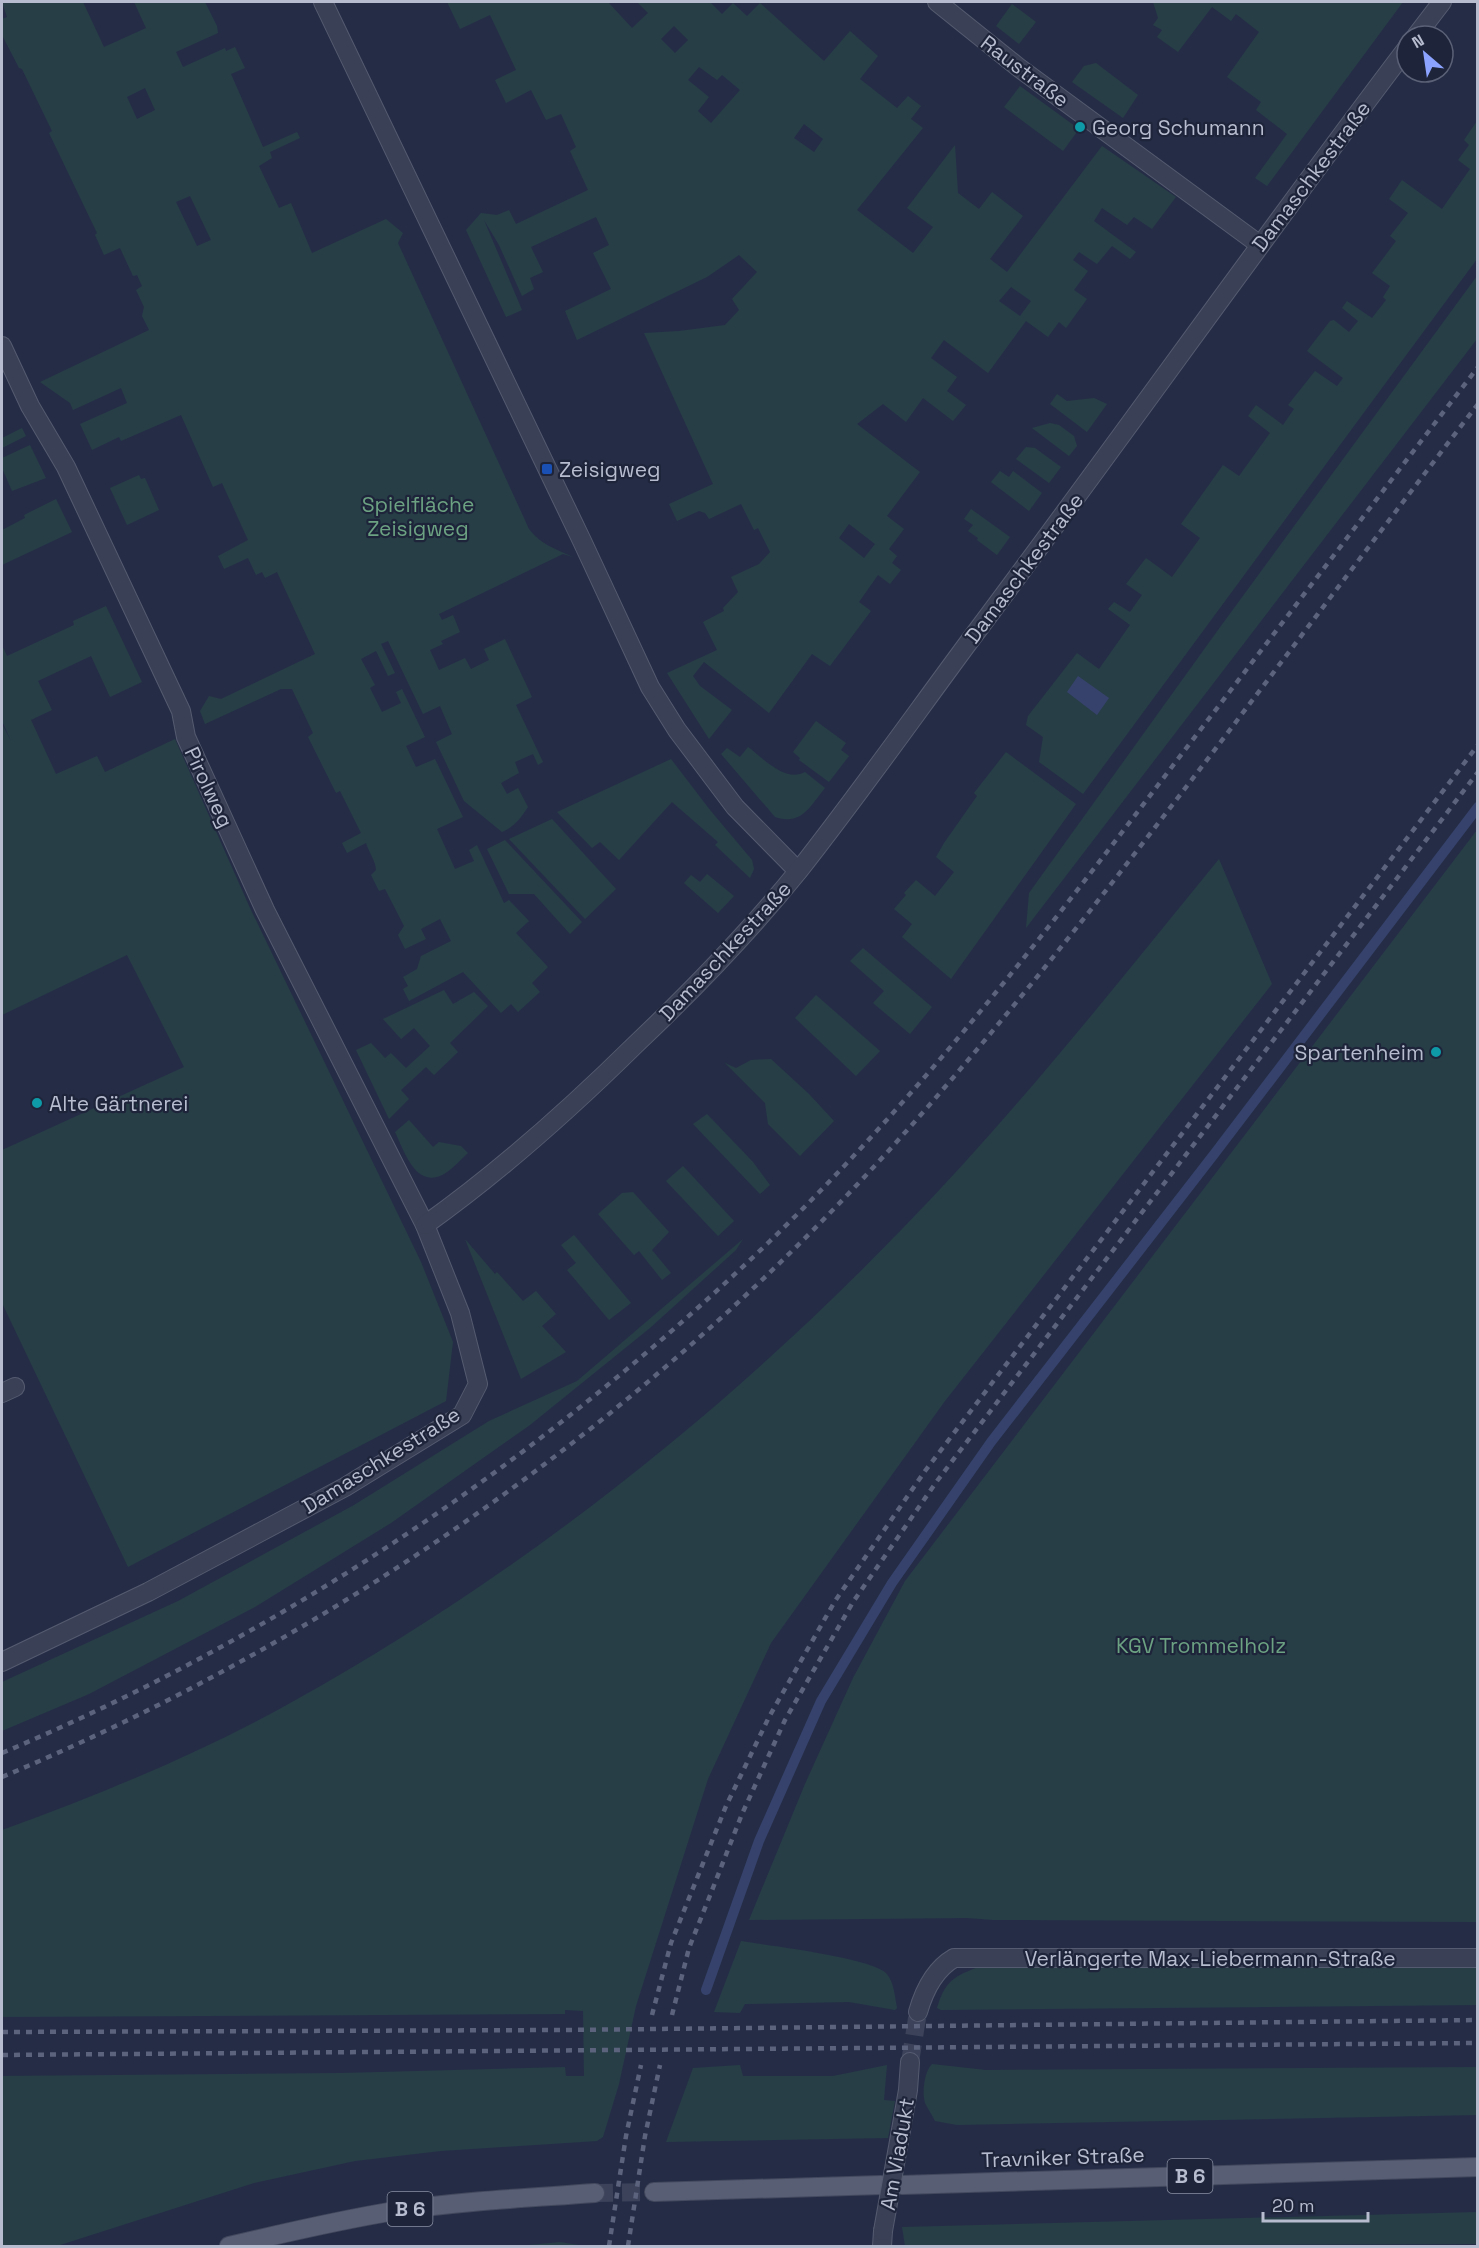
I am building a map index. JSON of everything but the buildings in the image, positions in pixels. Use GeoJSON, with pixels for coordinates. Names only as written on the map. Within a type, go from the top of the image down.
{"type":"FeatureCollection","features":[{"type":"Feature","properties":{"kind":"main road","name":"Travniker Straße"},"geometry":{"type":"LineString","coordinates":[[902,2185],[1478,2167]]}},
{"type":"Feature","properties":{"kind":"main road"},"geometry":{"type":"LineString","coordinates":[[654,2192],[881,2185]]}},
{"type":"Feature","properties":{"kind":"main road","name":"B 6"},"geometry":{"type":"LineString","coordinates":[[229,2247],[306,2227],[396,2211],[483,2201],[595,2193]]}},
{"type":"Feature","properties":{"kind":"street"},"geometry":{"type":"LineString","coordinates":[[323,2],[650,687],[677,730],[730,800],[798,871]]}},
{"type":"Feature","properties":{"kind":"street","name":"Raustraße"},"geometry":{"type":"LineString","coordinates":[[937,2],[1018,67],[1260,244]]}},
{"type":"Feature","properties":{"kind":"street"},"geometry":{"type":"LineString","coordinates":[[1425,24],[1442,2]]}},
{"type":"Feature","properties":{"kind":"street","name":"Damaschkestraße"},"geometry":{"type":"LineString","coordinates":[[2,1662],[148,1592],[345,1487],[462,1415],[478,1384],[460,1313],[425,1225],[464,1197],[563,1114],[619,1061],[696,987],[798,871],[1054,529],[1260,244],[1395,64]]}},
{"type":"Feature","properties":{"kind":"street","name":"Pirolweg"},"geometry":{"type":"LineString","coordinates":[[2,346],[30,406],[66,466],[181,711],[186,737],[265,910],[425,1225]]}},
{"type":"Feature","properties":{"kind":"street","name":"Verlängerte Max-Liebermann-Straße"},"geometry":{"type":"LineString","coordinates":[[918,2012],[923,1993],[944,1964],[954,1958],[1478,1958]]}},
{"type":"Feature","properties":{"kind":"street","name":"Am Viadukt"},"geometry":{"type":"LineString","coordinates":[[883,2239],[908,2090],[910,2062]]}},
{"type":"Feature","properties":{"kind":"green space","name":"Spielfläche Zeisigweg"},"geometry":{"type":"Polygon","coordinates":[[[2,2],[83,2],[104,47],[146,28],[134,2],[205,2],[218,33],[176,52],[183,67],[225,48],[226,51],[235,47],[245,68],[231,74],[263,147],[297,132],[300,138],[270,152],[272,158],[259,166],[279,208],[291,203],[312,253],[386,219],[403,233],[398,243],[529,529],[544,543],[573,557],[563,554],[439,614],[442,620],[453,615],[460,632],[441,641],[443,644],[430,650],[439,670],[465,658],[471,669],[489,660],[484,649],[505,639],[532,697],[516,705],[543,762],[538,765],[533,754],[515,762],[519,773],[501,783],[507,794],[518,788],[528,807],[517,822],[502,832],[464,801],[436,742],[452,734],[440,706],[423,714],[388,641],[381,644],[395,673],[388,676],[376,651],[361,659],[375,685],[370,688],[382,712],[401,703],[396,692],[402,689],[425,737],[406,746],[416,767],[435,759],[463,817],[437,829],[455,869],[474,861],[469,850],[477,845],[504,903],[509,900],[529,921],[516,933],[548,967],[532,983],[540,992],[518,1012],[511,1004],[501,1013],[463,972],[409,1001],[403,989],[408,986],[403,977],[417,969],[421,956],[451,941],[440,919],[421,929],[426,939],[405,949],[398,935],[404,926],[385,889],[379,891],[371,875],[376,867],[366,843],[347,853],[342,843],[361,833],[340,791],[336,793],[308,737],[313,733],[292,689],[281,689],[205,724],[200,711],[209,696],[221,699],[315,654],[277,572],[265,578],[262,572],[256,575],[248,558],[224,569],[218,556],[248,540],[222,483],[213,487],[181,415],[121,441],[119,437],[92,450],[80,424],[127,403],[121,388],[73,410],[70,403],[40,382],[149,330],[142,316],[144,307],[136,290],[142,286],[137,275],[133,276],[120,248],[104,255],[95,235],[97,233],[49,133],[52,131],[22,69],[19,68],[2,35],[2,19],[7,17],[2,2]],[[145,88],[127,97],[137,119],[155,110],[145,88]],[[190,196],[176,202],[197,246],[211,240],[190,196]]]}},
{"type":"Feature","properties":{"kind":"green space"},"geometry":{"type":"Polygon","coordinates":[[[447,2],[608,2],[632,28],[648,13],[637,2],[710,2],[722,14],[733,3],[747,16],[760,3],[824,61],[850,31],[878,56],[860,79],[897,108],[908,96],[921,106],[911,119],[923,128],[857,210],[913,253],[933,227],[907,208],[955,145],[958,193],[979,209],[992,192],[1023,216],[990,259],[1007,272],[1102,146],[1176,197],[1152,229],[1134,217],[1127,225],[1102,208],[1094,221],[1136,252],[1130,259],[1112,246],[1097,264],[1079,252],[1073,260],[1088,271],[1074,290],[1087,299],[1066,328],[1059,322],[1048,337],[1026,321],[988,373],[944,340],[931,358],[957,377],[947,391],[966,405],[953,421],[923,398],[906,422],[883,404],[857,424],[920,472],[887,516],[904,529],[889,549],[897,556],[892,563],[901,570],[890,584],[878,575],[859,602],[871,611],[830,666],[812,654],[769,713],[704,662],[693,676],[700,686],[732,710],[709,739],[667,673],[717,650],[703,622],[724,611],[723,608],[738,592],[731,577],[759,564],[770,552],[758,528],[754,530],[741,504],[709,519],[705,513],[699,511],[677,521],[669,504],[713,484],[644,333],[725,325],[739,310],[732,299],[757,272],[739,255],[707,277],[577,340],[565,311],[611,289],[593,253],[609,245],[596,217],[531,247],[543,272],[530,278],[534,289],[522,296],[499,245],[484,220],[522,310],[506,317],[466,230],[481,213],[497,215],[509,210],[516,224],[588,190],[570,151],[576,147],[561,114],[546,120],[531,90],[506,103],[495,80],[516,70],[490,15],[460,29],[447,2]],[[674,26],[661,39],[675,53],[688,40],[674,26]],[[699,67],[688,80],[709,97],[698,111],[711,123],[740,90],[722,75],[717,80],[699,67]],[[804,124],[794,138],[814,152],[823,139],[804,124]],[[1011,287],[999,301],[1020,316],[1031,301],[1011,287]],[[849,524],[839,538],[864,558],[875,544],[849,524]]]}},
{"type":"Feature","properties":{"kind":"green space"},"geometry":{"type":"Polygon","coordinates":[[[1153,2],[1403,2],[1267,186],[1255,178],[1287,134],[1256,110],[1261,102],[1227,77],[1259,32],[1236,14],[1231,21],[1212,7],[1178,52],[1157,37],[1162,30],[1153,25],[1158,18],[1153,2]]]}},
{"type":"Feature","properties":{"kind":"green space"},"geometry":{"type":"Polygon","coordinates":[[[1012,4],[1036,22],[1019,44],[996,26],[1012,4]]]}},
{"type":"Feature","properties":{"kind":"green space"},"geometry":{"type":"Polygon","coordinates":[[[1096,63],[1138,95],[1123,118],[1072,82],[1084,66],[1096,63]]]}},
{"type":"Feature","properties":{"kind":"green space"},"geometry":{"type":"Polygon","coordinates":[[[1020,86],[1079,129],[1063,151],[1004,107],[1020,86]]]}},
{"type":"Feature","properties":{"kind":"green space"},"geometry":{"type":"Polygon","coordinates":[[[1477,121],[1477,259],[1083,794],[1039,762],[1043,737],[1026,725],[1028,716],[1077,653],[1099,669],[1130,625],[1108,609],[1114,602],[1130,612],[1142,595],[1126,584],[1146,558],[1172,577],[1200,538],[1181,524],[1223,465],[1239,476],[1270,433],[1248,416],[1256,405],[1283,425],[1294,409],[1288,405],[1315,371],[1337,386],[1343,378],[1307,351],[1330,321],[1334,320],[1349,332],[1358,321],[1342,308],[1347,301],[1372,318],[1386,300],[1383,297],[1390,286],[1372,273],[1396,241],[1390,236],[1408,213],[1389,199],[1402,180],[1442,209],[1470,169],[1458,160],[1469,145],[1464,140],[1477,121]]]}},
{"type":"Feature","properties":{"kind":"green space"},"geometry":{"type":"Polygon","coordinates":[[[1477,276],[1477,339],[1026,928],[1029,893],[1477,276]]]}},
{"type":"Feature","properties":{"kind":"green space"},"geometry":{"type":"Polygon","coordinates":[[[1057,394],[1067,401],[1094,398],[1107,404],[1087,432],[1050,404],[1057,394]]]}},
{"type":"Feature","properties":{"kind":"green space"},"geometry":{"type":"Polygon","coordinates":[[[1050,423],[1059,425],[1074,436],[1077,446],[1069,456],[1032,428],[1050,423]]]}},
{"type":"Feature","properties":{"kind":"green space"},"geometry":{"type":"Polygon","coordinates":[[[22,428],[26,436],[2,448],[2,438],[22,428]]]}},
{"type":"Feature","properties":{"kind":"green space"},"geometry":{"type":"Polygon","coordinates":[[[30,445],[46,478],[12,491],[2,468],[2,458],[30,445]]]}},
{"type":"Feature","properties":{"kind":"green space"},"geometry":{"type":"Polygon","coordinates":[[[1026,447],[1035,448],[1061,467],[1049,483],[1016,459],[1026,447]]]}},
{"type":"Feature","properties":{"kind":"green space"},"geometry":{"type":"Polygon","coordinates":[[[1000,471],[1009,477],[1013,471],[1042,493],[1029,511],[991,482],[1000,471]]]}},
{"type":"Feature","properties":{"kind":"green space"},"geometry":{"type":"Polygon","coordinates":[[[139,475],[141,479],[145,478],[159,510],[127,525],[110,488],[139,475]]]}},
{"type":"Feature","properties":{"kind":"green space"},"geometry":{"type":"Polygon","coordinates":[[[56,499],[72,532],[2,565],[2,530],[25,518],[24,515],[56,499]]]}},
{"type":"Feature","properties":{"kind":"green space"},"geometry":{"type":"Polygon","coordinates":[[[971,509],[1010,537],[997,555],[968,531],[973,525],[964,519],[971,509]]]}},
{"type":"Feature","properties":{"kind":"green space"},"geometry":{"type":"Polygon","coordinates":[[[106,606],[142,682],[110,697],[91,656],[38,681],[52,710],[31,720],[56,774],[97,756],[105,772],[175,739],[250,908],[421,1262],[453,1342],[446,1401],[128,1567],[2,1303],[2,1150],[184,1067],[127,955],[2,1015],[2,724],[11,741],[2,721],[2,645],[7,656],[74,625],[73,621],[106,606]]]}},
{"type":"Feature","properties":{"kind":"green space"},"geometry":{"type":"Polygon","coordinates":[[[816,721],[846,743],[841,750],[849,756],[829,782],[799,760],[800,758],[793,752],[816,721]]]}},
{"type":"Feature","properties":{"kind":"green space"},"geometry":{"type":"Polygon","coordinates":[[[748,747],[782,772],[797,775],[805,772],[825,788],[799,817],[784,819],[775,817],[721,754],[727,748],[740,757],[748,747]]]}},
{"type":"Feature","properties":{"kind":"green space"},"geometry":{"type":"Polygon","coordinates":[[[1006,752],[1076,804],[951,979],[902,937],[912,924],[894,909],[916,880],[935,896],[954,872],[936,857],[977,796],[974,793],[1006,752]]]}},
{"type":"Feature","properties":{"kind":"green space"},"geometry":{"type":"Polygon","coordinates":[[[671,759],[752,860],[754,869],[750,878],[715,845],[718,842],[672,802],[619,860],[600,842],[592,848],[557,812],[671,759]]]}},
{"type":"Feature","properties":{"kind":"green space"},"geometry":{"type":"Polygon","coordinates":[[[552,819],[616,889],[585,919],[509,839],[552,819]]]}},
{"type":"Feature","properties":{"kind":"green space","name":"KGV Trommelholz"},"geometry":{"type":"Polygon","coordinates":[[[1477,830],[1477,1922],[967,1918],[749,1920],[805,1784],[853,1678],[905,1581],[1477,830]]]}},
{"type":"Feature","properties":{"kind":"green space"},"geometry":{"type":"Polygon","coordinates":[[[505,840],[582,922],[570,934],[534,894],[509,894],[487,849],[505,840]]]}},
{"type":"Feature","properties":{"kind":"green space"},"geometry":{"type":"Polygon","coordinates":[[[1219,859],[1272,984],[945,1401],[771,1643],[708,1779],[636,2006],[619,2084],[603,2137],[597,2141],[441,2151],[355,2161],[254,2183],[57,2246],[2,2246],[2,2076],[342,2073],[565,2067],[566,2076],[584,2076],[583,2011],[565,2010],[565,2014],[2,2017],[2,1830],[149,1772],[221,1739],[292,1702],[376,1653],[458,1601],[538,1546],[616,1487],[764,1362],[904,1227],[1026,1093],[1219,859]]]}},
{"type":"Feature","properties":{"kind":"green space"},"geometry":{"type":"Polygon","coordinates":[[[707,874],[734,896],[718,913],[684,883],[691,875],[700,882],[707,874]]]}},
{"type":"Feature","properties":{"kind":"green space"},"geometry":{"type":"Polygon","coordinates":[[[863,948],[932,1007],[910,1034],[873,1003],[884,991],[850,961],[863,948]]]}},
{"type":"Feature","properties":{"kind":"green space"},"geometry":{"type":"Polygon","coordinates":[[[444,990],[453,1004],[474,992],[488,1006],[450,1043],[458,1052],[434,1075],[426,1067],[401,1090],[409,1099],[389,1119],[356,1050],[371,1043],[385,1058],[391,1053],[406,1068],[430,1046],[414,1028],[401,1039],[383,1019],[444,990]]]}},
{"type":"Feature","properties":{"kind":"green space"},"geometry":{"type":"Polygon","coordinates":[[[816,995],[880,1051],[856,1076],[795,1018],[816,995]]]}},
{"type":"Feature","properties":{"kind":"green space"},"geometry":{"type":"Polygon","coordinates":[[[771,1059],[834,1121],[800,1156],[768,1124],[765,1103],[725,1063],[736,1068],[751,1060],[771,1059]]]}},
{"type":"Feature","properties":{"kind":"green space"},"geometry":{"type":"Polygon","coordinates":[[[707,1114],[753,1162],[770,1185],[760,1194],[693,1124],[707,1114]]]}},
{"type":"Feature","properties":{"kind":"green space"},"geometry":{"type":"Polygon","coordinates":[[[409,1120],[433,1147],[439,1142],[461,1146],[468,1153],[442,1175],[433,1178],[425,1176],[412,1165],[395,1132],[409,1120]]]}},
{"type":"Feature","properties":{"kind":"green space"},"geometry":{"type":"Polygon","coordinates":[[[683,1166],[734,1221],[718,1236],[666,1181],[683,1166]]]}},
{"type":"Feature","properties":{"kind":"green space"},"geometry":{"type":"Polygon","coordinates":[[[633,1192],[669,1232],[652,1250],[671,1273],[662,1280],[639,1251],[634,1255],[598,1214],[622,1193],[633,1192]]]}},
{"type":"Feature","properties":{"kind":"green space"},"geometry":{"type":"Polygon","coordinates":[[[574,1235],[631,1303],[609,1320],[567,1270],[576,1263],[561,1245],[574,1235]]]}},
{"type":"Feature","properties":{"kind":"green space"},"geometry":{"type":"Polygon","coordinates":[[[465,1239],[495,1274],[497,1272],[523,1301],[536,1291],[556,1314],[542,1326],[566,1352],[521,1379],[465,1239]]]}},
{"type":"Feature","properties":{"kind":"green space"},"geometry":{"type":"Polygon","coordinates":[[[743,1239],[736,1250],[650,1328],[530,1425],[391,1523],[255,1607],[89,1694],[2,1731],[2,1682],[178,1601],[354,1505],[489,1421],[577,1381],[743,1239]]]}},
{"type":"Feature","properties":{"kind":"green space"},"geometry":{"type":"Polygon","coordinates":[[[741,1941],[840,1957],[876,1967],[886,1973],[891,1980],[897,2008],[895,2010],[849,2002],[745,2004],[740,2013],[714,2012],[741,1941]]]}},
{"type":"Feature","properties":{"kind":"green space"},"geometry":{"type":"Polygon","coordinates":[[[981,1966],[1477,1967],[1477,2005],[941,2010],[937,2008],[944,1991],[952,1980],[981,1966]]]}},
{"type":"Feature","properties":{"kind":"green space"},"geometry":{"type":"Polygon","coordinates":[[[932,2064],[986,2070],[1477,2067],[1477,2115],[957,2125],[935,2121],[925,2103],[924,2083],[932,2064]]]}},
{"type":"Feature","properties":{"kind":"green space"},"geometry":{"type":"Polygon","coordinates":[[[740,2065],[743,2076],[833,2076],[887,2065],[884,2100],[895,2101],[888,2138],[666,2142],[693,2068],[740,2065]]]}},
{"type":"Feature","properties":{"kind":"green space"},"geometry":{"type":"Polygon","coordinates":[[[1477,2212],[1477,2244],[905,2246],[902,2227],[1477,2212]]]}},
{"type":"Feature","properties":{"kind":"green space"},"geometry":{"type":"Polygon","coordinates":[[[560,2242],[585,2246],[519,2246],[560,2242]]]}},
{"type":"Feature","properties":{"kind":"water"},"geometry":{"type":"Polygon","coordinates":[[[1078,676],[1109,698],[1097,715],[1067,692],[1078,676]]]}},
{"type":"Feature","properties":{"kind":"waterway"},"geometry":{"type":"LineString","coordinates":[[706,1990],[759,1841],[821,1701],[892,1583],[991,1442],[1215,1153],[1478,807]]}},
{"type":"Feature","properties":{"kind":"tunnel"},"geometry":{"type":"LineString","coordinates":[[910,2062],[918,2012]]}},
{"type":"Feature","properties":{"kind":"tunnel"},"geometry":{"type":"LineString","coordinates":[[595,2193],[654,2192]]}},
{"type":"Feature","properties":{"kind":"railway"},"geometry":{"type":"LineString","coordinates":[[2,1753],[108,1705],[211,1652],[311,1595],[409,1532],[504,1465],[596,1394],[685,1320],[770,1241],[874,1133],[973,1020],[1020,962],[1478,367]]}},
{"type":"Feature","properties":{"kind":"railway"},"geometry":{"type":"LineString","coordinates":[[2,1777],[127,1721],[249,1657],[367,1587],[482,1510],[592,1428],[697,1340],[797,1246],[892,1147],[975,1052],[1133,856],[1478,404]]}},
{"type":"Feature","properties":{"kind":"railway"},"geometry":{"type":"LineString","coordinates":[[652,2015],[671,1943],[726,1806],[769,1717],[835,1601],[925,1471],[1478,745]]}},
{"type":"Feature","properties":{"kind":"railway"},"geometry":{"type":"LineString","coordinates":[[672,2015],[689,1948],[742,1814],[785,1720],[853,1602],[937,1481],[1478,772]]}},
{"type":"Feature","properties":{"kind":"railway"},"geometry":{"type":"LineString","coordinates":[[2,2032],[565,2030],[1478,2020]]}},
{"type":"Feature","properties":{"kind":"railway"},"geometry":{"type":"LineString","coordinates":[[2,2055],[1478,2043]]}},
{"type":"Feature","properties":{"kind":"railway"},"geometry":{"type":"LineString","coordinates":[[609,2246],[626,2136],[641,2065]]}},
{"type":"Feature","properties":{"kind":"railway"},"geometry":{"type":"LineString","coordinates":[[628,2246],[645,2136],[660,2065]]}},
{"type":"Feature","properties":{"kind":"place","name":"Georg Schumann"},"geometry":{"type":"Point","coordinates":[1080,127]}},
{"type":"Feature","properties":{"kind":"place","name":"Zeisigweg"},"geometry":{"type":"Point","coordinates":[547,469]}},
{"type":"Feature","properties":{"kind":"place","name":"Spartenheim"},"geometry":{"type":"Point","coordinates":[1436,1052]}},
{"type":"Feature","properties":{"kind":"place","name":"Alte Gärtnerei"},"geometry":{"type":"Point","coordinates":[37,1103]}}]}
